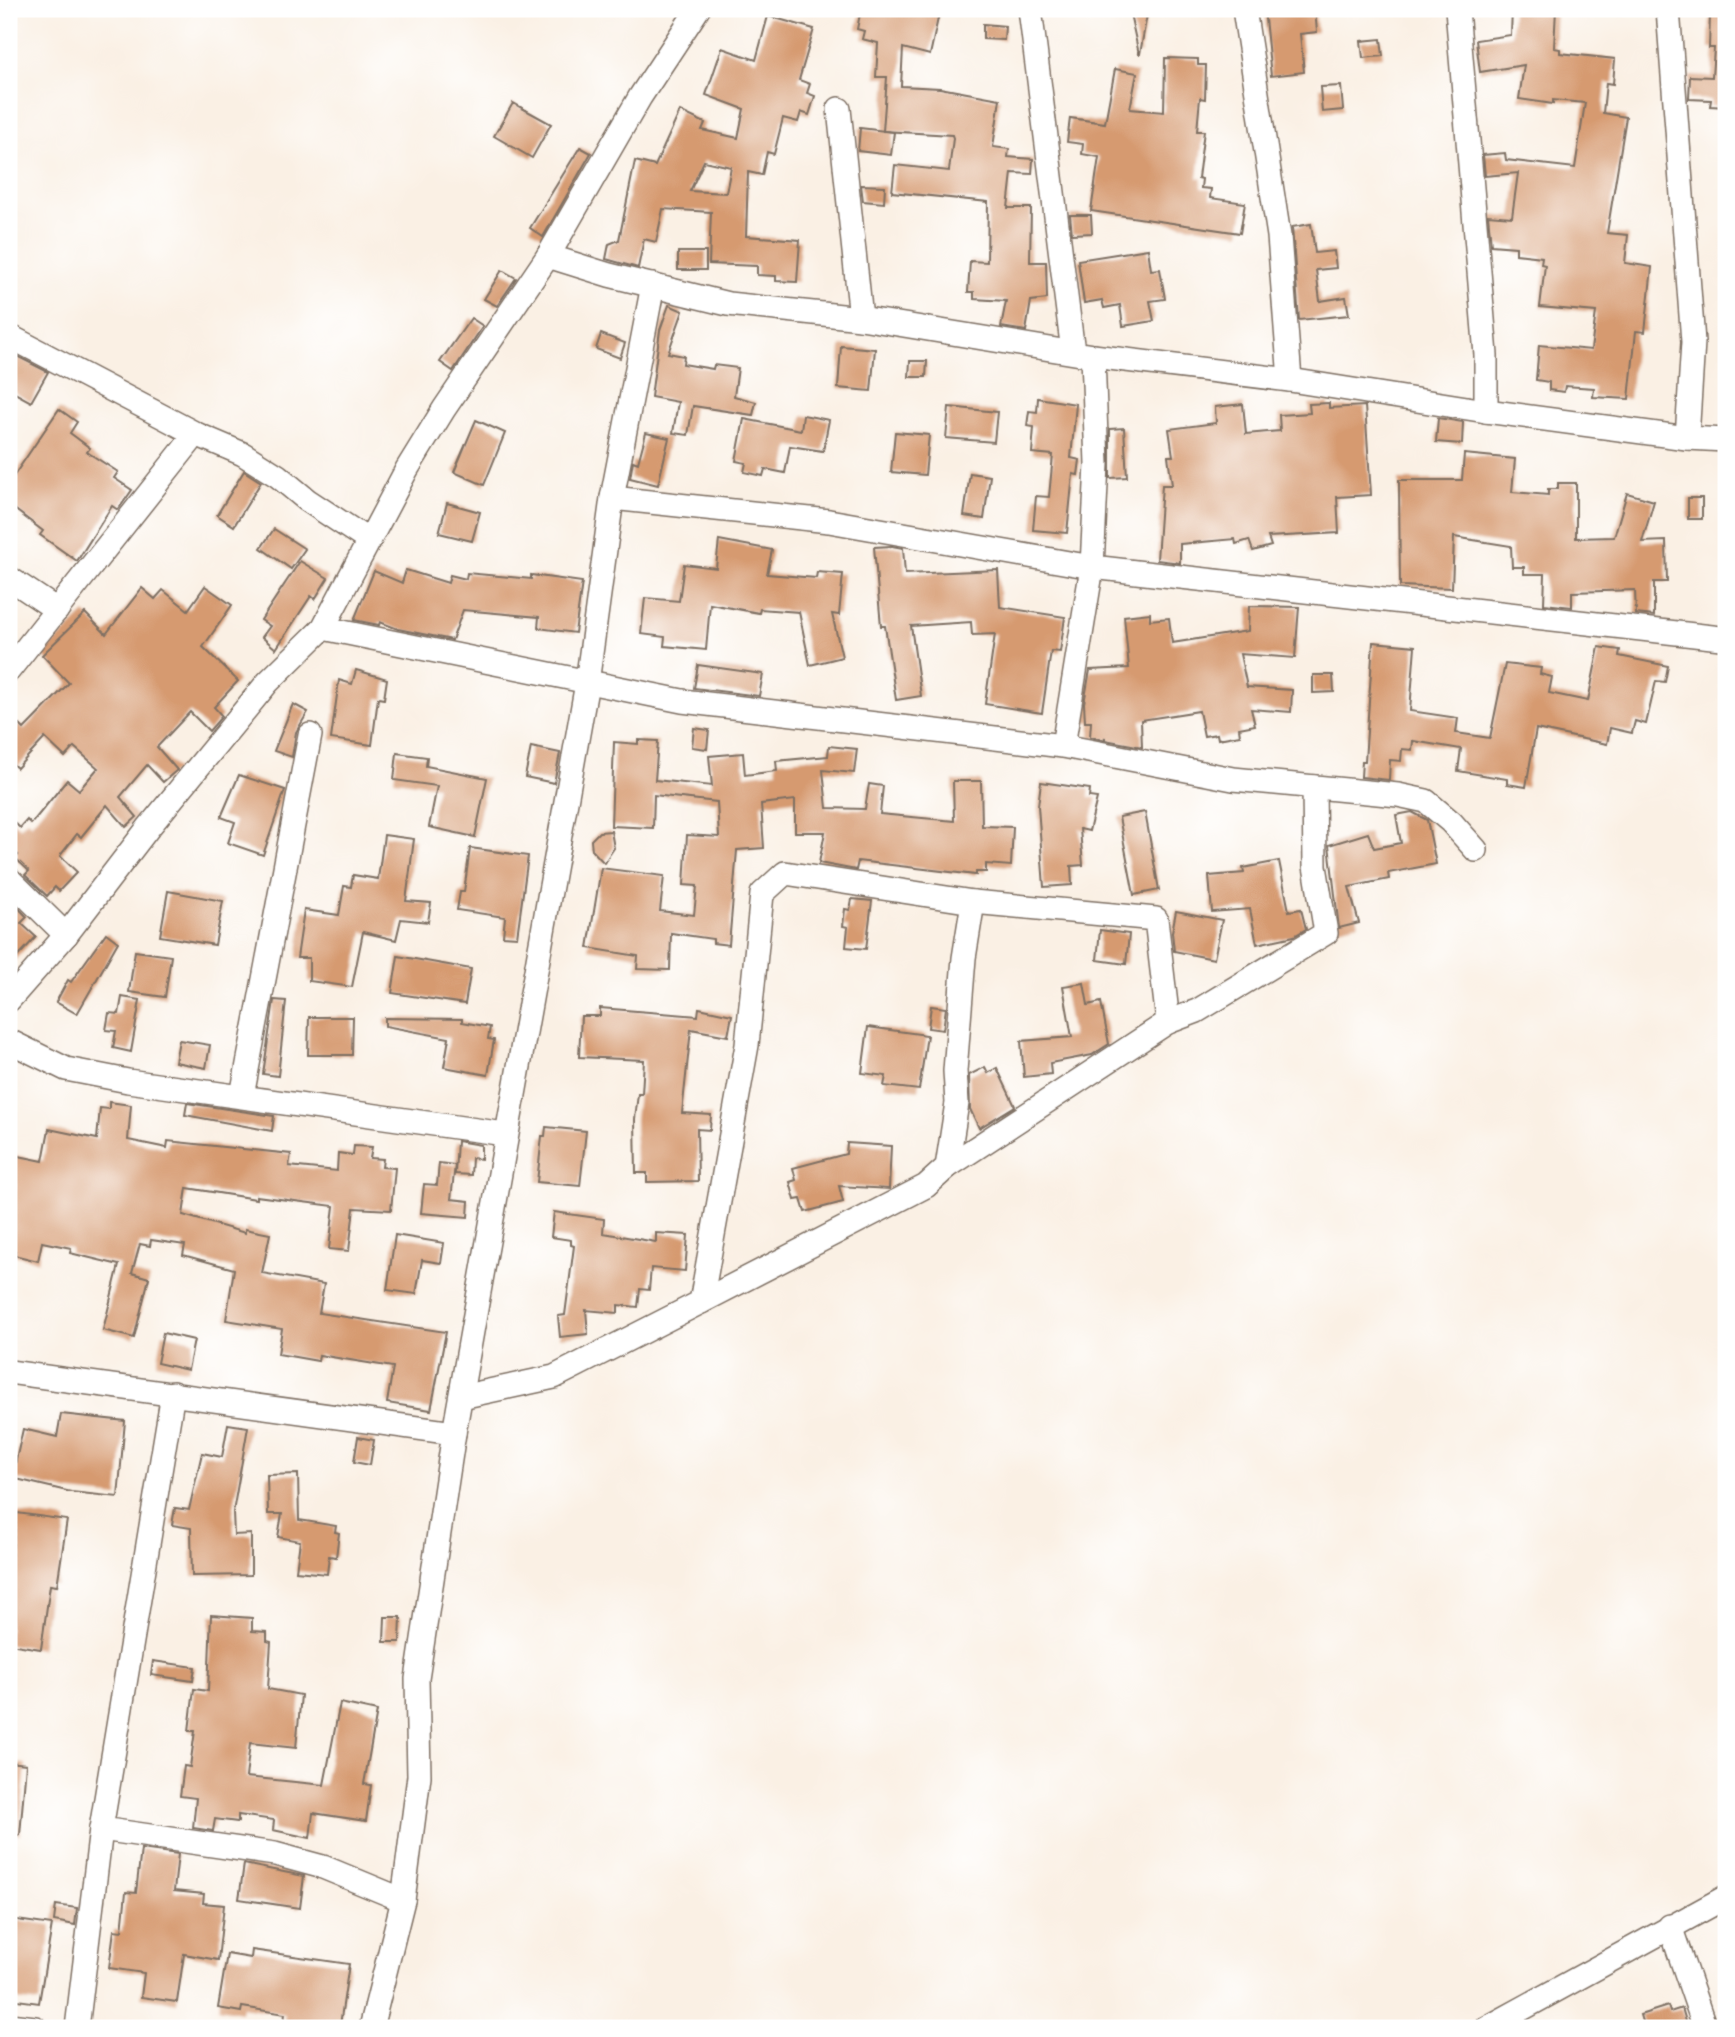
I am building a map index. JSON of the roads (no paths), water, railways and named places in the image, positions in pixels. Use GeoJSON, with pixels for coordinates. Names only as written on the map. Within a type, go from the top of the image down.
{"type":"FeatureCollection","features":[{"type":"Feature","properties":{"kind":"street"},"geometry":{"type":"LineString","coordinates":[[9,1000],[66,935],[149,827],[268,682],[323,628],[444,409],[548,256],[640,97],[698,9]]}},
{"type":"Feature","properties":{"kind":"street"},"geometry":{"type":"LineString","coordinates":[[1030,9],[1083,354],[1097,464],[1092,567],[1063,746]]}},
{"type":"Feature","properties":{"kind":"street"},"geometry":{"type":"LineString","coordinates":[[1244,9],[1279,236],[1290,380]]}},
{"type":"Feature","properties":{"kind":"street"},"geometry":{"type":"LineString","coordinates":[[1457,9],[1486,355],[1486,411]]}},
{"type":"Feature","properties":{"kind":"street"},"geometry":{"type":"LineString","coordinates":[[1668,9],[1692,330],[1687,438]]}},
{"type":"Feature","properties":{"kind":"street"},"geometry":{"type":"LineString","coordinates":[[839,109],[861,318]]}},
{"type":"Feature","properties":{"kind":"street"},"geometry":{"type":"LineString","coordinates":[[548,256],[609,275],[727,304],[861,318],[1083,354],[1290,380],[1486,411],[1687,438],[1726,440]]}},
{"type":"Feature","properties":{"kind":"street"},"geometry":{"type":"LineString","coordinates":[[371,2028],[403,1900],[419,1776],[416,1679],[454,1433],[587,683],[612,498],[653,285]]}},
{"type":"Feature","properties":{"kind":"street"},"geometry":{"type":"LineString","coordinates":[[9,336],[196,434],[243,454],[369,541]]}},
{"type":"Feature","properties":{"kind":"street"},"geometry":{"type":"LineString","coordinates":[[11,664],[196,434]]}},
{"type":"Feature","properties":{"kind":"street"},"geometry":{"type":"LineString","coordinates":[[612,498],[829,521],[1092,567],[1721,638]]}},
{"type":"Feature","properties":{"kind":"street"},"geometry":{"type":"LineString","coordinates":[[9,578],[57,610]]}},
{"type":"Feature","properties":{"kind":"street"},"geometry":{"type":"LineString","coordinates":[[323,628],[682,701],[1063,746],[1233,779],[1426,801],[1451,822],[1476,850]]}},
{"type":"Feature","properties":{"kind":"street"},"geometry":{"type":"LineString","coordinates":[[242,1096],[310,735]]}},
{"type":"Feature","properties":{"kind":"street"},"geometry":{"type":"LineString","coordinates":[[461,1397],[554,1377],[926,1186],[947,1167],[1168,1022],[1197,1011],[1326,933],[1315,866],[1314,787]]}},
{"type":"Feature","properties":{"kind":"street"},"geometry":{"type":"LineString","coordinates":[[701,1302],[747,1045],[762,894],[785,873],[973,902],[1156,919],[1168,1022]]}},
{"type":"Feature","properties":{"kind":"street"},"geometry":{"type":"LineString","coordinates":[[9,879],[66,935]]}},
{"type":"Feature","properties":{"kind":"street"},"geometry":{"type":"LineString","coordinates":[[947,1167],[957,1103],[955,1071],[964,957],[973,902]]}},
{"type":"Feature","properties":{"kind":"street"},"geometry":{"type":"LineString","coordinates":[[9,1041],[66,1069],[128,1081],[505,1134]]}},
{"type":"Feature","properties":{"kind":"street"},"geometry":{"type":"LineString","coordinates":[[9,1372],[454,1433]]}},
{"type":"Feature","properties":{"kind":"street"},"geometry":{"type":"LineString","coordinates":[[77,2028],[101,1829],[173,1393]]}},
{"type":"Feature","properties":{"kind":"street"},"geometry":{"type":"LineString","coordinates":[[101,1829],[275,1854],[323,1867],[403,1900]]}},
{"type":"Feature","properties":{"kind":"street"},"geometry":{"type":"LineString","coordinates":[[1487,2028],[1726,1897]]}},
{"type":"Feature","properties":{"kind":"street"},"geometry":{"type":"LineString","coordinates":[[1670,1926],[1705,2028]]}},
{"type":"Feature","properties":{"kind":"street"},"geometry":{"type":"LineString","coordinates":[[9,2025],[35,2028]]}}]}
